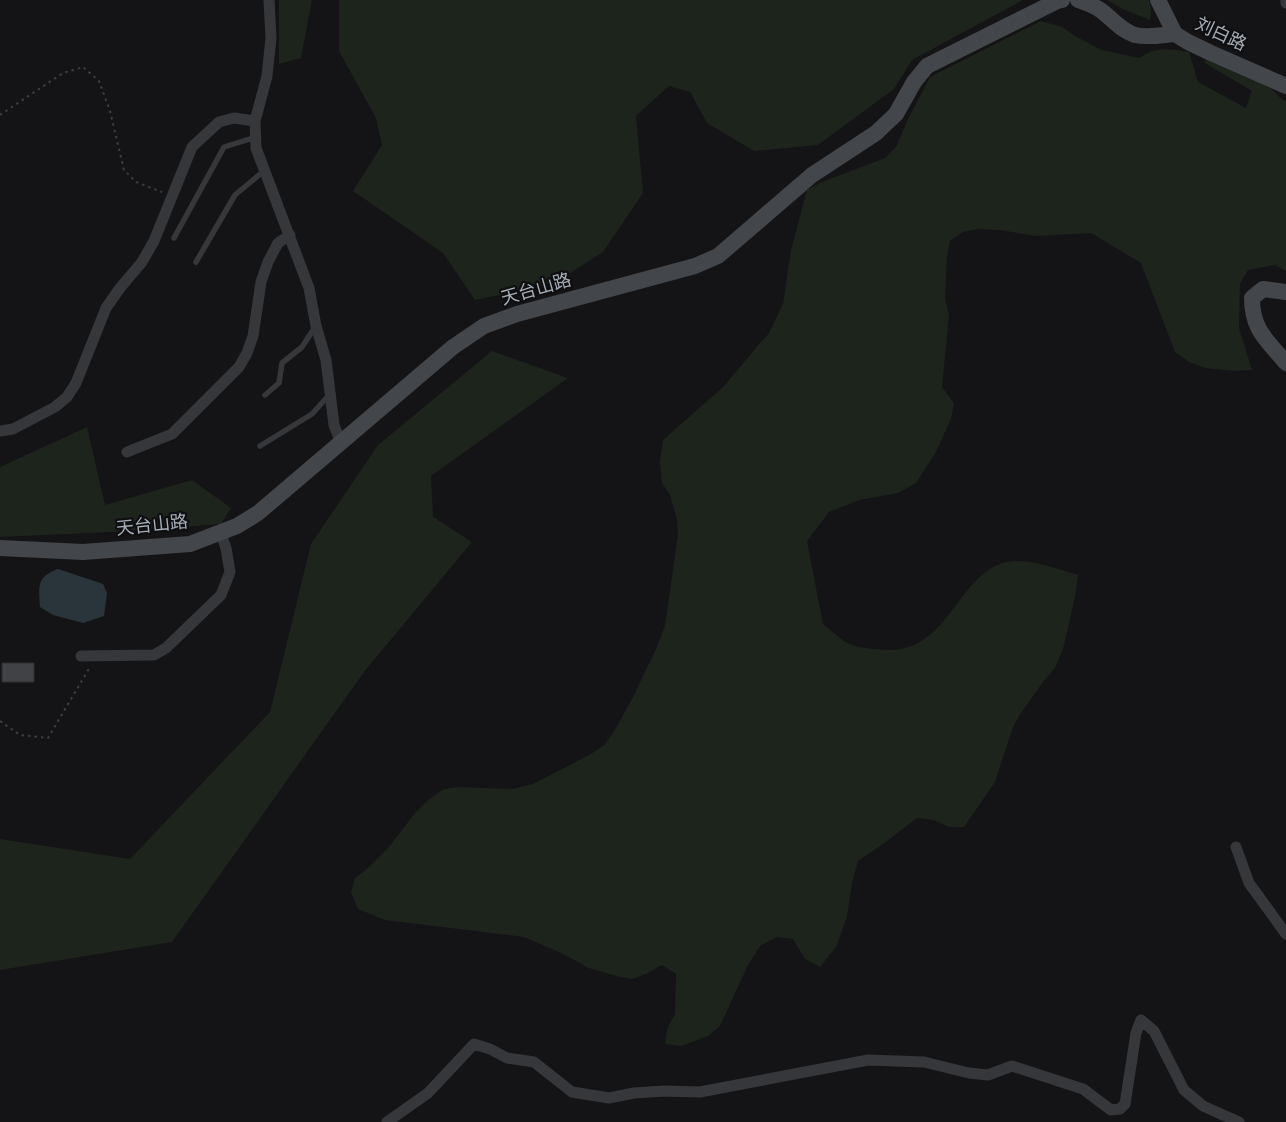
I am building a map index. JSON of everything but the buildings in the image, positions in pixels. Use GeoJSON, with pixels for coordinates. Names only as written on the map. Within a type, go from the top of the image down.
{"type":"FeatureCollection","features":[{"type":"Feature","properties":{"kind":"street"},"geometry":{"type":"LineString","coordinates":[[269,0],[270,47],[267,76],[255,121],[256,148],[309,288],[316,326],[326,360],[334,425],[342,443]]}},
{"type":"Feature","properties":{"kind":"street","name":"天台山路"},"geometry":{"type":"LineString","coordinates":[[0,548],[83,552],[180,545],[190,544],[236,526],[258,513],[453,347],[484,326],[517,314],[695,266],[718,256],[812,175],[876,133],[896,114],[914,82],[927,66],[1062,0]]}},
{"type":"Feature","properties":{"kind":"street"},"geometry":{"type":"LineString","coordinates":[[1078,0],[1102,11],[1119,26],[1134,35],[1175,34]]}},
{"type":"Feature","properties":{"kind":"street","name":"刘白路"},"geometry":{"type":"LineString","coordinates":[[1158,0],[1175,34],[1203,49],[1286,86]]}},
{"type":"Feature","properties":{"kind":"street"},"geometry":{"type":"LineString","coordinates":[[0,431],[13,429],[55,407],[67,397],[76,383],[106,308],[142,262],[154,241],[192,147],[219,122],[234,118],[255,121]]}},
{"type":"Feature","properties":{"kind":"street"},"geometry":{"type":"LineString","coordinates":[[127,452],[172,434],[239,367],[247,353],[252,336],[261,282],[268,262],[278,244],[290,235]]}},
{"type":"Feature","properties":{"kind":"street"},"geometry":{"type":"LineString","coordinates":[[1286,292],[1263,289],[1252,298],[1252,312],[1258,330],[1286,363]]}},
{"type":"Feature","properties":{"kind":"street"},"geometry":{"type":"LineString","coordinates":[[81,656],[154,655],[166,648],[221,595],[230,572],[226,548],[220,531]]}},
{"type":"Feature","properties":{"kind":"street"},"geometry":{"type":"LineString","coordinates":[[1236,847],[1250,883],[1286,934]]}},
{"type":"Feature","properties":{"kind":"street"},"geometry":{"type":"LineString","coordinates":[[387,1122],[428,1093],[474,1044],[490,1048],[507,1058],[534,1062],[572,1092],[609,1098],[634,1093],[664,1091],[700,1092],[868,1060],[924,1062],[969,1073],[988,1074],[1012,1066],[1083,1089],[1111,1110],[1120,1109],[1125,1104],[1136,1033],[1141,1020],[1154,1031],[1184,1090],[1203,1106],[1239,1122]]}},
{"type":"Feature","properties":{"kind":"lane"},"geometry":{"type":"LineString","coordinates":[[174,238],[224,147],[256,137]]}},
{"type":"Feature","properties":{"kind":"lane"},"geometry":{"type":"LineString","coordinates":[[196,262],[235,195],[265,170]]}},
{"type":"Feature","properties":{"kind":"lane"},"geometry":{"type":"LineString","coordinates":[[265,395],[279,383],[282,363],[302,347],[316,326]]}},
{"type":"Feature","properties":{"kind":"lane"},"geometry":{"type":"LineString","coordinates":[[260,446],[312,414],[330,394]]}},
{"type":"Feature","properties":{"kind":"path"},"geometry":{"type":"LineString","coordinates":[[0,115],[62,73],[83,67],[98,81],[110,111],[124,170],[136,182],[171,196]]}},
{"type":"Feature","properties":{"kind":"path"},"geometry":{"type":"LineString","coordinates":[[0,721],[20,735],[48,738],[96,656]]}},
{"type":"Feature","properties":{"kind":"shaded area"},"geometry":{"type":"Polygon","coordinates":[[[279,0],[312,0],[301,58],[279,64],[279,0]]]}},
{"type":"Feature","properties":{"kind":"shaded area"},"geometry":{"type":"Polygon","coordinates":[[[339,0],[1023,0],[912,60],[894,89],[818,145],[754,151],[707,123],[690,92],[669,86],[636,116],[643,193],[603,252],[553,284],[475,300],[443,253],[353,191],[382,145],[376,118],[339,51],[339,0]]]}},
{"type":"Feature","properties":{"kind":"shaded area"},"geometry":{"type":"Polygon","coordinates":[[[1107,0],[1149,0],[1150,20],[1123,9],[1107,0]]]}},
{"type":"Feature","properties":{"kind":"shaded area"},"geometry":{"type":"Polygon","coordinates":[[[1041,21],[1062,27],[1102,50],[1139,58],[1157,50],[1169,49],[1189,52],[1198,82],[1246,108],[1252,91],[1203,62],[1209,59],[1261,82],[1286,102],[1286,271],[1275,265],[1248,270],[1240,284],[1239,328],[1252,370],[1236,371],[1205,368],[1189,362],[1175,352],[1141,263],[1091,233],[1036,236],[999,230],[978,229],[963,232],[950,241],[947,256],[945,298],[949,315],[942,387],[954,403],[951,419],[936,452],[916,483],[898,493],[860,500],[829,512],[807,541],[823,624],[846,642],[869,649],[888,650],[908,647],[925,639],[939,627],[974,583],[987,571],[1003,563],[1012,561],[1031,562],[1078,575],[1063,649],[1055,668],[1021,713],[1013,727],[995,782],[964,827],[949,827],[933,820],[917,818],[858,861],[852,883],[847,917],[836,947],[820,967],[805,959],[793,939],[777,937],[761,945],[748,965],[720,1026],[708,1036],[682,1046],[665,1044],[667,1029],[675,1014],[676,974],[662,965],[632,979],[589,968],[524,937],[385,920],[358,909],[351,892],[355,878],[389,847],[415,813],[428,800],[444,789],[459,787],[513,789],[533,784],[591,754],[604,745],[631,701],[665,626],[678,534],[677,520],[670,495],[662,483],[660,462],[663,440],[723,387],[769,333],[783,304],[791,250],[807,190],[822,182],[885,158],[896,147],[930,77],[1041,21]]]}},
{"type":"Feature","properties":{"kind":"shaded area"},"geometry":{"type":"Polygon","coordinates":[[[492,351],[568,378],[431,476],[433,517],[472,542],[364,672],[172,942],[0,970],[0,839],[130,859],[270,712],[311,544],[378,445],[492,351]]]}},
{"type":"Feature","properties":{"kind":"shaded area"},"geometry":{"type":"Polygon","coordinates":[[[87,427],[105,505],[192,480],[231,508],[221,524],[112,532],[0,537],[0,467],[87,427]]]}},
{"type":"Feature","properties":{"kind":"shaded area"},"geometry":{"type":"Polygon","coordinates":[[[58,569],[103,584],[107,593],[104,616],[83,623],[53,615],[40,607],[40,583],[46,575],[58,569]]]}}]}
